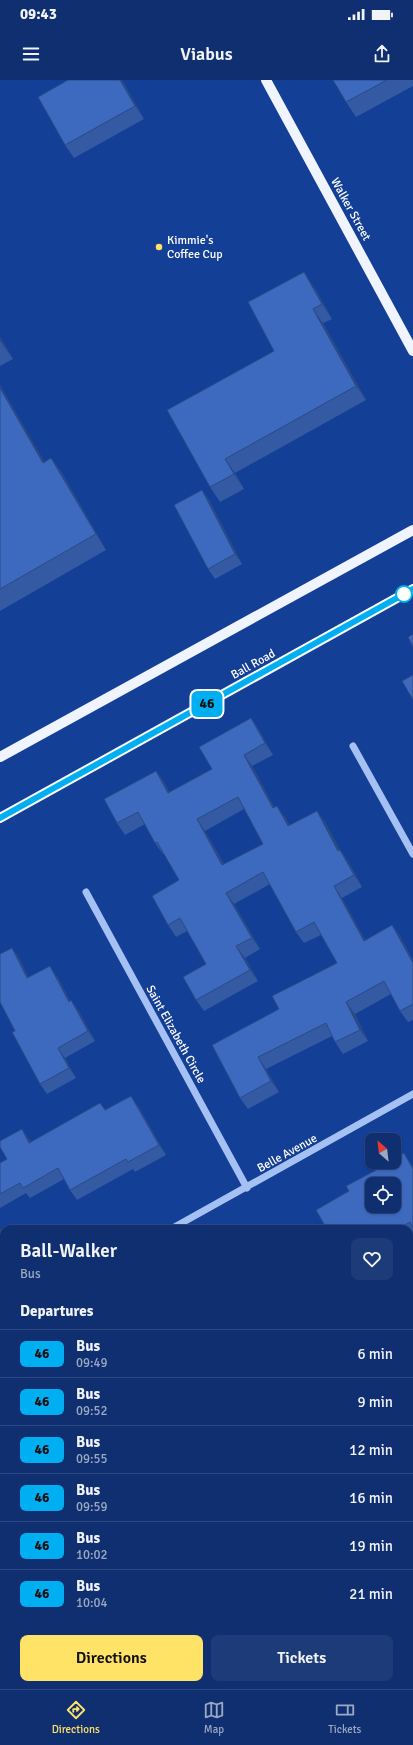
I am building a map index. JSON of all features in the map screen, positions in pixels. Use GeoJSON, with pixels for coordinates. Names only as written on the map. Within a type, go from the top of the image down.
{"type":"FeatureCollection","features":[{"type":"Feature","properties":{"kind":"main road","name":"Walker Street"},"geometry":{"type":"LineString","coordinates":[[266,80],[413,351]]}},
{"type":"Feature","properties":{"kind":"main road"},"geometry":{"type":"LineString","coordinates":[[0,757],[413,530]]}},
{"type":"Feature","properties":{"kind":"main road","name":"Ball Road"},"geometry":{"type":"LineString","coordinates":[[0,818],[413,589]]}},
{"type":"Feature","properties":{"kind":"street"},"geometry":{"type":"LineString","coordinates":[[353,746],[413,854]]}},
{"type":"Feature","properties":{"kind":"street","name":"Saint Elizabeth Circle"},"geometry":{"type":"LineString","coordinates":[[86,892],[247,1188]]}},
{"type":"Feature","properties":{"kind":"street","name":"Belle Avenue"},"geometry":{"type":"LineString","coordinates":[[178,1225],[413,1094]]}},
{"type":"Feature","properties":{"kind":"building"},"geometry":{"type":"Polygon","coordinates":[[[68,80],[120,80],[135,106],[65,145],[38,97],[68,80]]]}},
{"type":"Feature","properties":{"kind":"building"},"geometry":{"type":"Polygon","coordinates":[[[333,80],[387,80],[346,102],[333,80]]]}},
{"type":"Feature","properties":{"kind":"building"},"geometry":{"type":"Polygon","coordinates":[[[304,272],[322,304],[313,309],[356,386],[225,459],[234,474],[210,487],[167,410],[274,351],[248,302],[304,272]]]}},
{"type":"Feature","properties":{"kind":"building"},"geometry":{"type":"Polygon","coordinates":[[[0,388],[43,463],[51,458],[96,534],[0,589],[0,388]]]}},
{"type":"Feature","properties":{"kind":"building"},"geometry":{"type":"Polygon","coordinates":[[[202,490],[235,554],[208,569],[174,505],[202,490]]]}},
{"type":"Feature","properties":{"kind":"building"},"geometry":{"type":"Polygon","coordinates":[[[413,634],[413,647],[408,637],[413,634]]]}},
{"type":"Feature","properties":{"kind":"building"},"geometry":{"type":"Polygon","coordinates":[[[413,675],[413,700],[402,681],[413,675]]]}},
{"type":"Feature","properties":{"kind":"building"},"geometry":{"type":"Polygon","coordinates":[[[251,718],[265,743],[244,755],[273,808],[277,806],[288,826],[317,811],[338,851],[340,850],[354,875],[334,886],[364,941],[392,925],[413,963],[413,1004],[400,1011],[384,981],[346,1002],[360,1030],[335,1042],[326,1023],[258,1057],[271,1081],[240,1098],[212,1045],[279,1009],[272,996],[337,963],[314,922],[296,932],[263,872],[226,893],[252,938],[236,946],[250,970],[196,1000],[183,977],[206,964],[180,918],[168,925],[152,896],[179,880],[157,842],[155,843],[138,812],[117,823],[104,799],[156,771],[168,793],[212,769],[199,747],[251,718]],[[238,797],[197,819],[222,865],[263,844],[238,797]]]}},
{"type":"Feature","properties":{"kind":"building"},"geometry":{"type":"Polygon","coordinates":[[[12,948],[27,978],[50,966],[69,1002],[71,1000],[88,1031],[58,1048],[69,1068],[40,1084],[12,1032],[15,1031],[0,1002],[0,954],[12,948]]]}},
{"type":"Feature","properties":{"kind":"building"},"geometry":{"type":"Polygon","coordinates":[[[131,1096],[159,1145],[128,1162],[126,1159],[70,1190],[58,1168],[23,1188],[20,1183],[0,1194],[0,1163],[7,1159],[0,1147],[0,1141],[22,1129],[29,1143],[100,1103],[105,1110],[131,1096]]]}},
{"type":"Feature","properties":{"kind":"building"},"geometry":{"type":"Polygon","coordinates":[[[404,1153],[413,1169],[413,1225],[410,1222],[405,1225],[322,1225],[324,1224],[316,1210],[349,1191],[346,1186],[378,1169],[401,1169],[401,1154],[404,1153]]]}},
{"type":"Feature","properties":{"kind":"bus line","name":"46"},"geometry":{"type":"LineString","coordinates":[[0,818],[413,589]]}},
{"type":"Feature","properties":{"kind":"place","name":"Kimmie's Coffee Cup"},"geometry":{"type":"Point","coordinates":[159,247]}}]}
